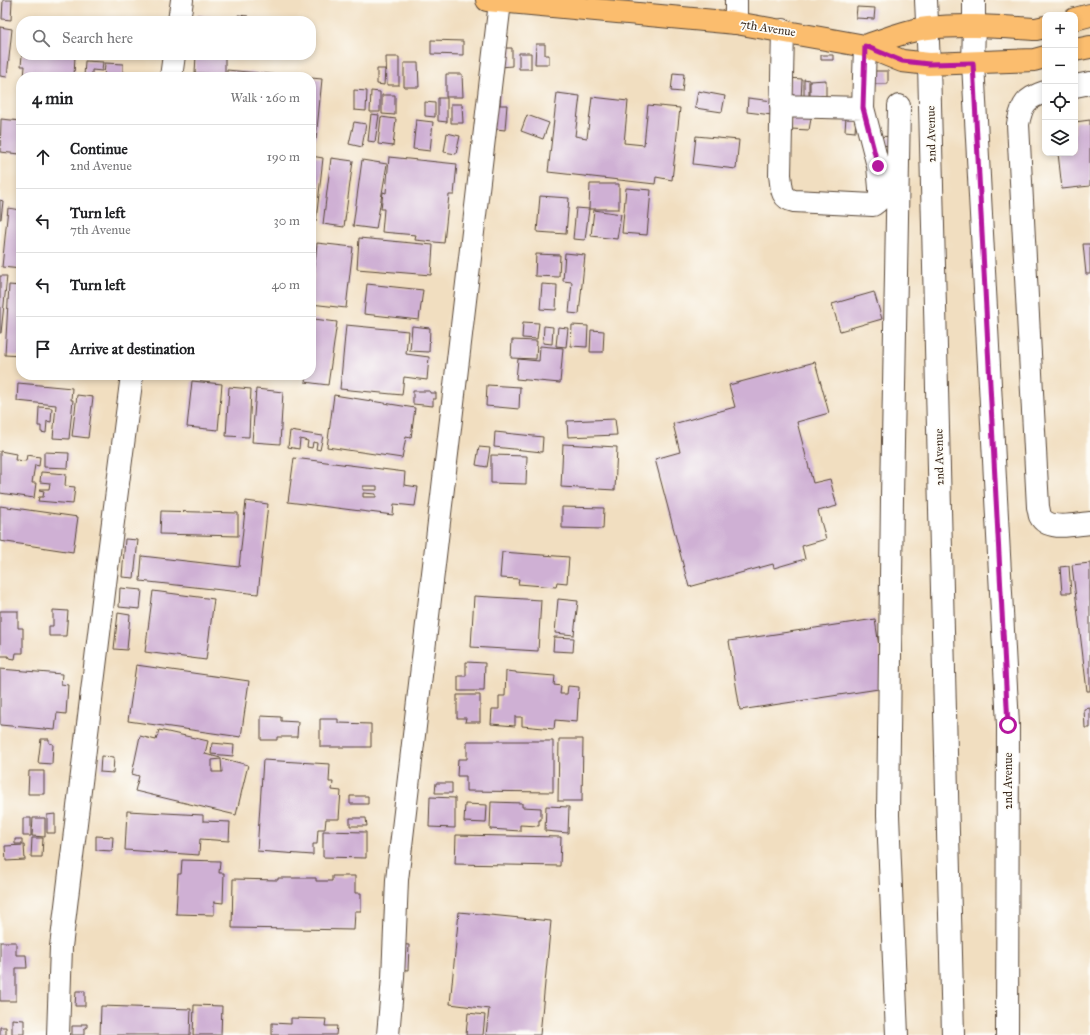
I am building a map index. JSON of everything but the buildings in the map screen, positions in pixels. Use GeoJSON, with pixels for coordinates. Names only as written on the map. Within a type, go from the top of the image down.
{"type":"FeatureCollection","features":[{"type":"Feature","properties":{"kind":"main road","name":"7th Avenue"},"geometry":{"type":"LineString","coordinates":[[494,1],[736,23],[783,30],[865,46],[902,61],[929,64],[1034,60],[1042,58]]}},
{"type":"Feature","properties":{"kind":"main road"},"geometry":{"type":"LineString","coordinates":[[1078,18],[1090,15]]}},
{"type":"Feature","properties":{"kind":"main road"},"geometry":{"type":"LineString","coordinates":[[865,46],[927,28],[974,26],[1036,29],[1042,28]]}},
{"type":"Feature","properties":{"kind":"main road"},"geometry":{"type":"LineString","coordinates":[[1078,49],[1090,46]]}},
{"type":"Feature","properties":{"kind":"street"},"geometry":{"type":"LineString","coordinates":[[180,16],[182,0]]}},
{"type":"Feature","properties":{"kind":"street"},"geometry":{"type":"LineString","coordinates":[[736,0],[736,23]]}},
{"type":"Feature","properties":{"kind":"street","name":"2nd Avenue"},"geometry":{"type":"LineString","coordinates":[[926,0],[929,64],[953,1035]]}},
{"type":"Feature","properties":{"kind":"street","name":"2nd Avenue"},"geometry":{"type":"LineString","coordinates":[[974,0],[973,63],[1008,725],[1007,1035]]}},
{"type":"Feature","properties":{"kind":"street"},"geometry":{"type":"LineString","coordinates":[[388,1035],[393,978],[397,880],[494,1]]}},
{"type":"Feature","properties":{"kind":"street"},"geometry":{"type":"LineString","coordinates":[[783,30],[780,175],[783,194],[787,199],[794,201],[873,205],[889,198]]}},
{"type":"Feature","properties":{"kind":"street"},"geometry":{"type":"LineString","coordinates":[[865,46],[863,108],[878,166],[889,198]]}},
{"type":"Feature","properties":{"kind":"street"},"geometry":{"type":"LineString","coordinates":[[172,72],[174,60]]}},
{"type":"Feature","properties":{"kind":"street"},"geometry":{"type":"LineString","coordinates":[[1078,85],[1090,83]]}},
{"type":"Feature","properties":{"kind":"street"},"geometry":{"type":"LineString","coordinates":[[1042,93],[1033,96],[1025,102],[1020,111],[1018,124],[1038,507],[1041,517],[1050,525],[1061,526],[1090,523]]}},
{"type":"Feature","properties":{"kind":"street"},"geometry":{"type":"LineString","coordinates":[[781,106],[863,108]]}},
{"type":"Feature","properties":{"kind":"street"},"geometry":{"type":"LineString","coordinates":[[897,1035],[888,815],[892,498],[889,198],[899,106]]}},
{"type":"Feature","properties":{"kind":"street"},"geometry":{"type":"LineString","coordinates":[[58,1035],[61,947],[131,380]]}},
{"type":"Feature","properties":{"kind":"route"},"geometry":{"type":"LineString","coordinates":[[878,166],[863,108],[865,46],[902,61],[929,64],[973,63],[1008,725]]}}]}
